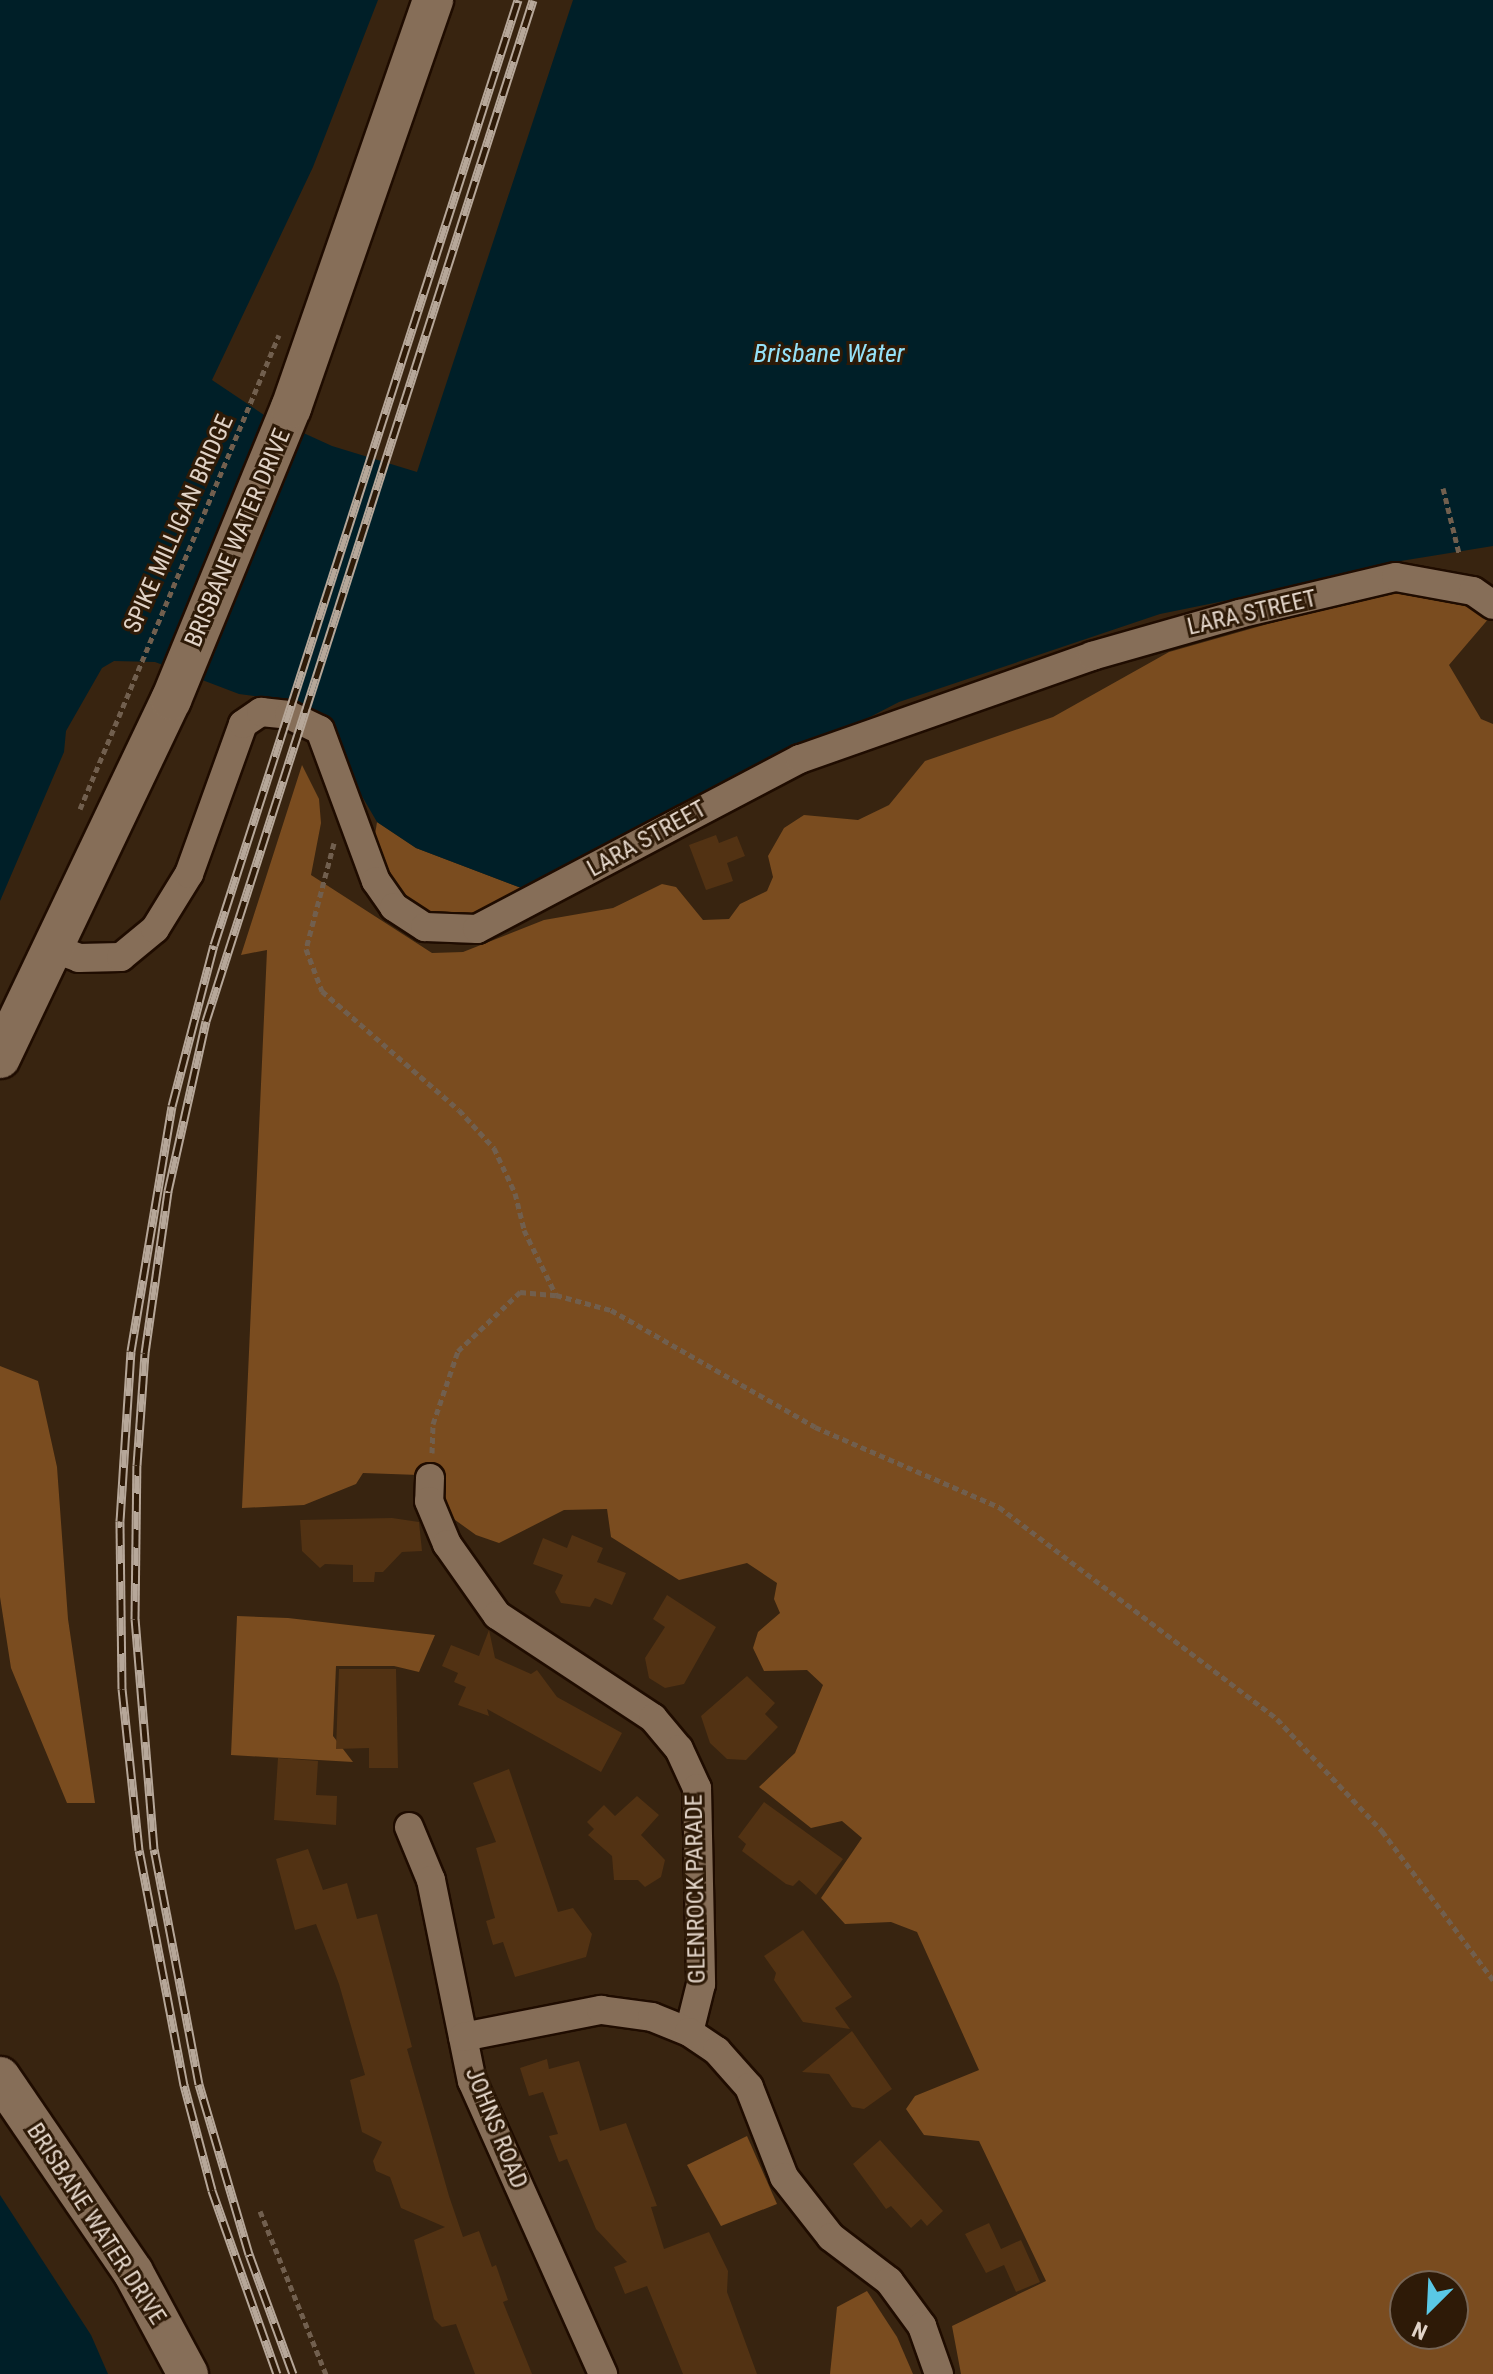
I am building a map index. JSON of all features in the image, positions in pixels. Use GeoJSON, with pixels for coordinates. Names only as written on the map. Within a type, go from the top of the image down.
{"type":"FeatureCollection","features":[{"type":"Feature","properties":{"kind":"main road","name":"BRISBANE WATER DRIVE"},"geometry":{"type":"LineString","coordinates":[[0,1058],[171,700],[291,408],[433,0]]}},
{"type":"Feature","properties":{"kind":"main road","name":"BRISBANE WATER DRIVE"},"geometry":{"type":"LineString","coordinates":[[0,2077],[133,2272],[188,2374]]}},
{"type":"Feature","properties":{"kind":"street","name":"LARA STREET"},"geometry":{"type":"LineString","coordinates":[[52,948],[79,958],[121,957],[155,929],[189,874],[243,724],[261,712],[289,715],[320,730],[376,881],[394,907],[425,927],[477,929],[800,759],[1092,656],[1239,614],[1396,577],[1473,591],[1493,605]]}},
{"type":"Feature","properties":{"kind":"street","name":"GLENROCK PARADE"},"geometry":{"type":"LineString","coordinates":[[430,1478],[429,1501],[447,1544],[497,1615],[653,1718],[679,1749],[697,1788],[701,1984],[689,2032]]}},
{"type":"Feature","properties":{"kind":"street","name":"JOHNS ROAD"},"geometry":{"type":"LineString","coordinates":[[409,1827],[431,1880],[472,2081],[603,2374]]}},
{"type":"Feature","properties":{"kind":"street"},"geometry":{"type":"LineString","coordinates":[[463,2037],[601,2010],[652,2017],[689,2032],[717,2051],[749,2087],[784,2177],[831,2237],[889,2281],[922,2326],[939,2374]]}},
{"type":"Feature","properties":{"kind":"path","name":"SPIKE MILLIGAN BRIDGE"},"geometry":{"type":"LineString","coordinates":[[129,684],[262,379]]}},
{"type":"Feature","properties":{"kind":"path"},"geometry":{"type":"LineString","coordinates":[[1443,488],[1459,553]]}},
{"type":"Feature","properties":{"kind":"path"},"geometry":{"type":"LineString","coordinates":[[342,795],[332,855],[306,949],[314,975],[339,1011],[459,1110],[494,1148],[515,1193],[524,1230],[556,1295]]}},
{"type":"Feature","properties":{"kind":"path"},"geometry":{"type":"LineString","coordinates":[[430,1478],[433,1424],[458,1351],[520,1292],[556,1295],[611,1310],[815,1427],[999,1507],[1277,1719],[1382,1831],[1493,1980]]}},
{"type":"Feature","properties":{"kind":"path"},"geometry":{"type":"LineString","coordinates":[[260,2211],[326,2374]]}},
{"type":"Feature","properties":{"kind":"shaded area"},"geometry":{"type":"Polygon","coordinates":[[[1395,588],[1466,599],[1490,617],[1449,665],[1481,719],[1493,724],[1493,2374],[961,2374],[952,2326],[1046,2281],[979,2141],[924,2135],[906,2109],[915,2096],[979,2070],[917,1932],[891,1922],[845,1924],[821,1898],[862,1838],[842,1821],[811,1828],[759,1787],[795,1753],[823,1685],[807,1670],[764,1671],[753,1648],[758,1632],[780,1613],[774,1599],[777,1583],[747,1563],[679,1580],[611,1537],[607,1509],[564,1510],[499,1543],[476,1535],[444,1512],[419,1475],[363,1473],[356,1484],[304,1505],[242,1508],[267,950],[241,955],[302,765],[319,799],[321,823],[311,875],[432,953],[463,952],[544,920],[613,908],[662,884],[676,887],[703,920],[729,919],[740,904],[767,891],[773,877],[768,856],[784,828],[804,815],[858,820],[889,805],[925,761],[1053,717],[1169,652],[1395,588]]]}},
{"type":"Feature","properties":{"kind":"shaded area"},"geometry":{"type":"Polygon","coordinates":[[[377,822],[416,848],[532,892],[467,920],[434,920],[404,904],[391,887],[374,841],[377,822]]]}},
{"type":"Feature","properties":{"kind":"shaded area"},"geometry":{"type":"Polygon","coordinates":[[[0,1366],[38,1381],[57,1467],[68,1619],[95,1803],[67,1803],[11,1668],[0,1597],[0,1366]]]}},
{"type":"Feature","properties":{"kind":"shaded area"},"geometry":{"type":"Polygon","coordinates":[[[237,1616],[288,1618],[435,1635],[419,1672],[394,1666],[336,1666],[333,1736],[353,1762],[231,1755],[237,1616]]]}},
{"type":"Feature","properties":{"kind":"shaded area"},"geometry":{"type":"Polygon","coordinates":[[[747,2136],[777,2204],[721,2226],[687,2165],[747,2136]]]}},
{"type":"Feature","properties":{"kind":"shaded area"},"geometry":{"type":"Polygon","coordinates":[[[867,2291],[897,2337],[913,2374],[830,2374],[837,2307],[867,2291]]]}},
{"type":"Feature","properties":{"kind":"water","name":"Brisbane Water"},"geometry":{"type":"Polygon","coordinates":[[[0,0],[378,0],[313,167],[212,380],[264,415],[332,446],[417,472],[573,0],[1493,0],[1493,546],[1376,565],[1366,572],[1160,614],[899,702],[532,892],[416,848],[377,822],[314,714],[278,699],[239,694],[155,662],[114,661],[102,668],[66,731],[64,752],[0,901],[0,0]]]}},
{"type":"Feature","properties":{"kind":"water"},"geometry":{"type":"Polygon","coordinates":[[[0,2195],[91,2335],[108,2374],[0,2374],[0,2195]]]}},
{"type":"Feature","properties":{"kind":"building"},"geometry":{"type":"Polygon","coordinates":[[[716,835],[719,843],[737,836],[745,856],[727,863],[733,881],[706,890],[689,845],[716,835]]]}},
{"type":"Feature","properties":{"kind":"building"},"geometry":{"type":"Polygon","coordinates":[[[392,1518],[419,1522],[422,1551],[402,1552],[383,1572],[375,1572],[374,1582],[353,1582],[353,1565],[325,1564],[320,1568],[302,1551],[300,1520],[392,1518]]]}},
{"type":"Feature","properties":{"kind":"building"},"geometry":{"type":"Polygon","coordinates":[[[572,1535],[603,1548],[597,1562],[626,1573],[612,1605],[595,1598],[590,1607],[561,1603],[555,1592],[563,1575],[533,1564],[543,1538],[567,1548],[572,1535]]]}},
{"type":"Feature","properties":{"kind":"building"},"geometry":{"type":"Polygon","coordinates":[[[667,1595],[716,1627],[684,1684],[665,1688],[649,1678],[645,1658],[665,1627],[653,1619],[667,1595]]]}},
{"type":"Feature","properties":{"kind":"building"},"geometry":{"type":"Polygon","coordinates":[[[489,1630],[495,1658],[531,1674],[537,1670],[557,1697],[622,1733],[601,1772],[487,1709],[489,1716],[458,1705],[466,1687],[454,1682],[458,1673],[442,1666],[451,1645],[479,1656],[489,1630]]]}},
{"type":"Feature","properties":{"kind":"building"},"geometry":{"type":"Polygon","coordinates":[[[339,1669],[396,1669],[398,1768],[369,1768],[369,1748],[336,1749],[339,1669]]]}},
{"type":"Feature","properties":{"kind":"building"},"geometry":{"type":"Polygon","coordinates":[[[747,1676],[775,1703],[765,1714],[778,1727],[746,1760],[727,1759],[710,1743],[701,1716],[747,1676]]]}},
{"type":"Feature","properties":{"kind":"building"},"geometry":{"type":"Polygon","coordinates":[[[278,1758],[318,1761],[316,1795],[337,1796],[336,1825],[274,1820],[278,1758]]]}},
{"type":"Feature","properties":{"kind":"building"},"geometry":{"type":"Polygon","coordinates":[[[509,1769],[558,1912],[573,1908],[592,1934],[586,1957],[515,1977],[503,1942],[493,1945],[486,1921],[495,1918],[476,1848],[496,1842],[473,1783],[509,1769]]]}},
{"type":"Feature","properties":{"kind":"building"},"geometry":{"type":"Polygon","coordinates":[[[637,1796],[659,1815],[641,1835],[665,1860],[661,1877],[645,1887],[638,1880],[614,1880],[612,1856],[588,1835],[594,1829],[587,1822],[604,1805],[615,1816],[637,1796]]]}},
{"type":"Feature","properties":{"kind":"building"},"geometry":{"type":"Polygon","coordinates":[[[764,1802],[843,1859],[816,1895],[799,1880],[793,1886],[786,1884],[742,1851],[746,1844],[738,1837],[764,1802]]]}},
{"type":"Feature","properties":{"kind":"building"},"geometry":{"type":"Polygon","coordinates":[[[308,1849],[323,1890],[347,1883],[357,1919],[377,1914],[412,2047],[407,2049],[449,2196],[463,2237],[479,2231],[492,2267],[496,2265],[508,2300],[503,2302],[532,2374],[475,2374],[456,2324],[442,2327],[434,2319],[414,2240],[445,2227],[401,2208],[390,2177],[376,2171],[373,2161],[382,2142],[362,2132],[350,2080],[365,2075],[339,1984],[316,1924],[295,1930],[276,1859],[308,1849]]]}},
{"type":"Feature","properties":{"kind":"building"},"geometry":{"type":"Polygon","coordinates":[[[803,1930],[852,1997],[835,2008],[850,2029],[803,2022],[774,1980],[776,1973],[764,1956],[803,1930]]]}},
{"type":"Feature","properties":{"kind":"building"},"geometry":{"type":"Polygon","coordinates":[[[852,2031],[892,2089],[864,2109],[852,2107],[829,2074],[802,2072],[852,2031]]]}},
{"type":"Feature","properties":{"kind":"building"},"geometry":{"type":"Polygon","coordinates":[[[547,2059],[549,2069],[579,2061],[600,2131],[626,2123],[657,2206],[651,2207],[664,2249],[709,2232],[728,2271],[727,2292],[757,2374],[683,2374],[647,2286],[625,2294],[614,2267],[627,2262],[596,2229],[567,2159],[559,2162],[549,2136],[558,2134],[543,2092],[529,2096],[520,2068],[547,2059]]]}},
{"type":"Feature","properties":{"kind":"building"},"geometry":{"type":"Polygon","coordinates":[[[880,2140],[943,2211],[927,2226],[921,2219],[911,2228],[891,2206],[886,2209],[853,2164],[880,2140]]]}},
{"type":"Feature","properties":{"kind":"building"},"geometry":{"type":"Polygon","coordinates":[[[989,2223],[1001,2249],[1021,2240],[1040,2282],[1016,2292],[1004,2265],[986,2273],[965,2234],[989,2223]]]}},
{"type":"Feature","properties":{"kind":"railway"},"geometry":{"type":"LineString","coordinates":[[277,2374],[212,2190],[184,2085],[139,1850],[122,1689],[120,1521],[131,1351],[172,1106],[214,945],[518,0]]}},
{"type":"Feature","properties":{"kind":"railway"},"geometry":{"type":"LineString","coordinates":[[293,2374],[249,2254],[199,2084],[154,1849],[135,1619],[137,1465],[145,1353],[168,1191],[206,1021],[533,0]]}}]}
